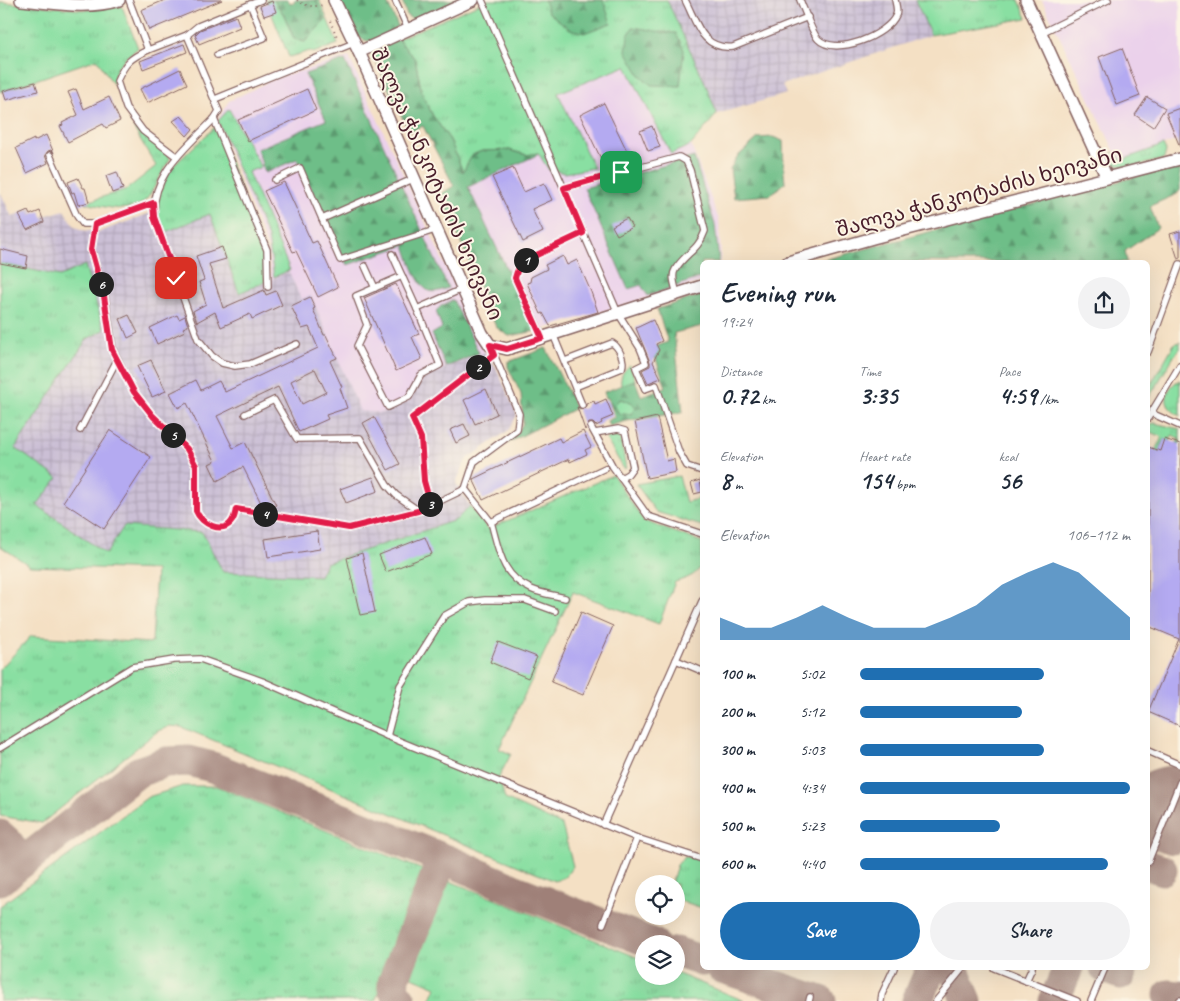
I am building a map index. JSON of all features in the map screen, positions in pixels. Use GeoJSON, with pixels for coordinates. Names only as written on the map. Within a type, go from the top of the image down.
{"type":"FeatureCollection","features":[{"type":"Feature","properties":{"kind":"street"},"geometry":{"type":"LineString","coordinates":[[21,0],[81,5],[106,4],[119,0]]}},
{"type":"Feature","properties":{"kind":"street"},"geometry":{"type":"LineString","coordinates":[[356,47],[408,29],[473,0]]}},
{"type":"Feature","properties":{"kind":"street"},"geometry":{"type":"LineString","coordinates":[[1026,0],[1107,178]]}},
{"type":"Feature","properties":{"kind":"street","name":"შალვა ჭანკოტაძის ხეივანი"},"geometry":{"type":"LineString","coordinates":[[329,3],[356,47],[435,230],[482,334],[492,350],[507,349],[700,287]]}},
{"type":"Feature","properties":{"kind":"street","name":"შალვა ჭანკოტაძის ხეივანი"},"geometry":{"type":"LineString","coordinates":[[795,260],[873,238],[1180,160]]}},
{"type":"Feature","properties":{"kind":"lane"},"geometry":{"type":"LineString","coordinates":[[129,0],[148,50]]}},
{"type":"Feature","properties":{"kind":"lane"},"geometry":{"type":"LineString","coordinates":[[177,157],[143,131],[126,108],[117,81],[125,64],[136,55],[187,35],[198,26],[261,0]]}},
{"type":"Feature","properties":{"kind":"lane"},"geometry":{"type":"LineString","coordinates":[[395,0],[408,29]]}},
{"type":"Feature","properties":{"kind":"lane"},"geometry":{"type":"LineString","coordinates":[[482,0],[618,313],[640,348],[646,363],[636,368],[645,389],[656,384],[679,452],[687,466],[700,470]]}},
{"type":"Feature","properties":{"kind":"lane"},"geometry":{"type":"LineString","coordinates":[[685,0],[704,39],[722,48],[733,47],[808,17]]}},
{"type":"Feature","properties":{"kind":"lane"},"geometry":{"type":"LineString","coordinates":[[800,0],[817,39],[826,45],[840,47],[874,35],[890,25],[897,14],[895,0]]}},
{"type":"Feature","properties":{"kind":"lane"},"geometry":{"type":"LineString","coordinates":[[1041,33],[1108,0]]}},
{"type":"Feature","properties":{"kind":"lane"},"geometry":{"type":"LineString","coordinates":[[217,55],[264,38],[250,4]]}},
{"type":"Feature","properties":{"kind":"lane"},"geometry":{"type":"LineString","coordinates":[[187,35],[219,111],[214,120],[168,167],[153,203],[154,217],[198,339],[212,356],[222,363],[235,366],[250,364],[297,344]]}},
{"type":"Feature","properties":{"kind":"lane"},"geometry":{"type":"LineString","coordinates":[[215,99],[356,47]]}},
{"type":"Feature","properties":{"kind":"lane"},"geometry":{"type":"LineString","coordinates":[[214,120],[267,250],[268,287]]}},
{"type":"Feature","properties":{"kind":"lane"},"geometry":{"type":"LineString","coordinates":[[50,155],[76,216],[83,224],[95,224],[153,203]]}},
{"type":"Feature","properties":{"kind":"lane"},"geometry":{"type":"LineString","coordinates":[[564,188],[679,157],[686,162],[690,170],[705,231],[702,241],[674,270],[677,294]]}},
{"type":"Feature","properties":{"kind":"lane"},"geometry":{"type":"LineString","coordinates":[[275,180],[300,168],[340,260],[435,230]]}},
{"type":"Feature","properties":{"kind":"lane"},"geometry":{"type":"LineString","coordinates":[[322,219],[413,179]]}},
{"type":"Feature","properties":{"kind":"lane"},"geometry":{"type":"LineString","coordinates":[[95,224],[91,250],[104,296],[112,350],[134,392],[153,416],[187,449],[196,466],[196,511],[198,517],[214,527],[222,527],[230,523],[234,519],[236,509],[349,528],[418,511],[431,506],[465,490],[474,462],[517,430],[519,414],[492,350],[412,418],[421,438],[424,481],[431,506]]}},
{"type":"Feature","properties":{"kind":"lane"},"geometry":{"type":"LineString","coordinates":[[542,338],[515,278],[516,271],[520,264],[526,260],[583,233]]}},
{"type":"Feature","properties":{"kind":"lane"},"geometry":{"type":"LineString","coordinates":[[392,254],[402,276],[417,309],[440,365],[421,375],[409,397],[388,407],[358,346],[367,325],[356,296],[402,276]]}},
{"type":"Feature","properties":{"kind":"lane"},"geometry":{"type":"LineString","coordinates":[[1150,346],[1180,264]]}},
{"type":"Feature","properties":{"kind":"lane"},"geometry":{"type":"LineString","coordinates":[[365,266],[375,288]]}},
{"type":"Feature","properties":{"kind":"lane"},"geometry":{"type":"LineString","coordinates":[[417,309],[462,289]]}},
{"type":"Feature","properties":{"kind":"lane"},"geometry":{"type":"LineString","coordinates":[[554,334],[582,405]]}},
{"type":"Feature","properties":{"kind":"lane"},"geometry":{"type":"LineString","coordinates":[[565,361],[612,343],[618,347],[623,362],[622,368],[575,387]]}},
{"type":"Feature","properties":{"kind":"lane"},"geometry":{"type":"LineString","coordinates":[[80,430],[118,360]]}},
{"type":"Feature","properties":{"kind":"lane"},"geometry":{"type":"LineString","coordinates":[[1150,414],[1180,365]]}},
{"type":"Feature","properties":{"kind":"lane"},"geometry":{"type":"LineString","coordinates":[[245,414],[274,400],[297,439],[360,438],[387,485],[396,495],[418,511]]}},
{"type":"Feature","properties":{"kind":"lane"},"geometry":{"type":"LineString","coordinates":[[1150,416],[1180,426]]}},
{"type":"Feature","properties":{"kind":"lane"},"geometry":{"type":"LineString","coordinates":[[591,427],[613,466],[648,516],[700,533]]}},
{"type":"Feature","properties":{"kind":"lane"},"geometry":{"type":"LineString","coordinates":[[595,433],[618,429],[625,431],[633,467],[628,474],[621,478]]}},
{"type":"Feature","properties":{"kind":"lane"},"geometry":{"type":"LineString","coordinates":[[492,522],[605,468]]}},
{"type":"Feature","properties":{"kind":"lane"},"geometry":{"type":"LineString","coordinates":[[465,490],[492,522],[502,560],[510,576],[531,589],[566,598]]}},
{"type":"Feature","properties":{"kind":"lane"},"geometry":{"type":"LineString","coordinates":[[387,736],[400,686],[444,616],[469,602],[485,600],[525,600],[555,611]]}},
{"type":"Feature","properties":{"kind":"lane"},"geometry":{"type":"LineString","coordinates":[[603,825],[700,606]]}},
{"type":"Feature","properties":{"kind":"lane"},"geometry":{"type":"LineString","coordinates":[[0,748],[132,667],[182,659],[200,659],[262,681],[387,736],[603,825],[700,858]]}},
{"type":"Feature","properties":{"kind":"lane"},"geometry":{"type":"LineString","coordinates":[[676,660],[700,670]]}},
{"type":"Feature","properties":{"kind":"lane"},"geometry":{"type":"LineString","coordinates":[[1150,752],[1180,765]]}},
{"type":"Feature","properties":{"kind":"lane"},"geometry":{"type":"LineString","coordinates":[[1150,857],[1180,782]]}},
{"type":"Feature","properties":{"kind":"lane"},"geometry":{"type":"LineString","coordinates":[[603,924],[637,838]]}},
{"type":"Feature","properties":{"kind":"lane"},"geometry":{"type":"LineString","coordinates":[[881,1001],[882,994],[893,970]]}},
{"type":"Feature","properties":{"kind":"lane"},"geometry":{"type":"LineString","coordinates":[[936,1001],[961,970]]}},
{"type":"Feature","properties":{"kind":"lane"},"geometry":{"type":"LineString","coordinates":[[999,970],[1077,1001]]}},
{"type":"Feature","properties":{"kind":"lane"},"geometry":{"type":"LineString","coordinates":[[1026,980],[1031,970]]}},
{"type":"Feature","properties":{"kind":"lane"},"geometry":{"type":"LineString","coordinates":[[1091,1001],[1104,970]]}},
{"type":"Feature","properties":{"kind":"path"},"geometry":{"type":"LineString","coordinates":[[297,0],[304,5],[314,7],[329,3]]}},
{"type":"Feature","properties":{"kind":"shaded area"},"geometry":{"type":"Polygon","coordinates":[[[667,0],[915,0],[931,35],[782,85],[786,94],[717,114],[706,85],[667,0]]]}},
{"type":"Feature","properties":{"kind":"shaded area"},"geometry":{"type":"Polygon","coordinates":[[[1042,0],[1180,0],[1180,139],[1122,160],[1115,152],[1042,0]]]}},
{"type":"Feature","properties":{"kind":"shaded area"},"geometry":{"type":"Polygon","coordinates":[[[349,57],[485,352],[425,376],[410,400],[381,413],[360,412],[311,297],[301,300],[289,272],[271,280],[268,249],[217,121],[229,101],[276,78],[349,57]]]}},
{"type":"Feature","properties":{"kind":"shaded area"},"geometry":{"type":"Polygon","coordinates":[[[627,66],[671,154],[691,145],[719,220],[721,260],[700,260],[700,283],[536,331],[467,187],[539,154],[546,163],[593,168],[557,92],[627,66]]]}},
{"type":"Feature","properties":{"kind":"shaded area"},"geometry":{"type":"Polygon","coordinates":[[[0,191],[12,217],[31,208],[35,219],[64,210],[74,225],[81,230],[99,232],[156,211],[163,232],[210,214],[239,293],[289,272],[301,299],[311,296],[360,411],[381,413],[410,400],[425,376],[485,352],[496,367],[517,415],[509,430],[466,460],[456,483],[470,506],[456,520],[326,563],[320,576],[223,572],[124,526],[106,554],[37,505],[15,448],[87,339],[104,330],[85,265],[61,276],[0,263],[0,191]]]}},
{"type":"Feature","properties":{"kind":"green space"},"geometry":{"type":"Polygon","coordinates":[[[266,0],[274,0],[284,15],[294,39],[305,42],[325,20],[316,0],[319,0],[338,44],[313,53],[310,51],[289,57],[266,0]]]}},
{"type":"Feature","properties":{"kind":"green space"},"geometry":{"type":"Polygon","coordinates":[[[274,0],[288,0],[290,3],[295,2],[294,0],[316,0],[325,20],[305,42],[294,39],[284,15],[274,0]]]}},
{"type":"Feature","properties":{"kind":"green space"},"geometry":{"type":"Polygon","coordinates":[[[338,0],[386,0],[398,26],[377,39],[363,40],[349,26],[338,0]]]}},
{"type":"Feature","properties":{"kind":"green space"},"geometry":{"type":"Polygon","coordinates":[[[402,0],[459,0],[414,20],[407,16],[402,0]]]}},
{"type":"Feature","properties":{"kind":"green space"},"geometry":{"type":"Polygon","coordinates":[[[488,0],[667,0],[706,85],[717,114],[691,145],[671,154],[626,66],[558,93],[594,168],[565,173],[549,170],[538,153],[527,155],[509,150],[482,151],[472,155],[463,173],[450,140],[433,116],[422,93],[415,59],[398,39],[488,0]]]}},
{"type":"Feature","properties":{"kind":"green space"},"geometry":{"type":"Polygon","coordinates":[[[544,0],[603,0],[611,23],[584,33],[570,29],[548,12],[544,0]]]}},
{"type":"Feature","properties":{"kind":"green space"},"geometry":{"type":"Polygon","coordinates":[[[915,0],[1019,0],[1027,18],[931,35],[915,0]]]}},
{"type":"Feature","properties":{"kind":"green space"},"geometry":{"type":"Polygon","coordinates":[[[0,2],[86,10],[122,6],[138,48],[124,59],[118,67],[113,84],[97,59],[0,92],[0,2]]]}},
{"type":"Feature","properties":{"kind":"green space"},"geometry":{"type":"Polygon","coordinates":[[[633,27],[676,33],[684,50],[680,86],[651,85],[640,75],[626,51],[628,36],[633,27]]]}},
{"type":"Feature","properties":{"kind":"green space"},"geometry":{"type":"Polygon","coordinates":[[[398,39],[415,59],[422,93],[433,116],[450,140],[463,172],[472,155],[482,151],[509,150],[527,155],[539,154],[468,187],[536,331],[509,336],[496,327],[441,194],[454,186],[423,126],[409,132],[374,57],[376,50],[398,39]]]}},
{"type":"Feature","properties":{"kind":"green space"},"geometry":{"type":"Polygon","coordinates":[[[345,60],[448,288],[434,292],[425,288],[414,271],[405,245],[347,265],[297,159],[265,173],[257,149],[326,120],[305,74],[345,60]]]}},
{"type":"Feature","properties":{"kind":"green space"},"geometry":{"type":"Polygon","coordinates":[[[229,109],[261,167],[248,172],[290,270],[274,277],[268,238],[218,121],[229,109]]]}},
{"type":"Feature","properties":{"kind":"green space"},"geometry":{"type":"Polygon","coordinates":[[[216,126],[263,247],[265,282],[239,293],[210,214],[163,233],[156,211],[156,201],[171,168],[216,126]]]}},
{"type":"Feature","properties":{"kind":"green space"},"geometry":{"type":"Polygon","coordinates":[[[133,127],[167,152],[170,159],[149,196],[136,206],[128,208],[110,208],[84,203],[127,189],[156,166],[133,127]]]}},
{"type":"Feature","properties":{"kind":"green space"},"geometry":{"type":"Polygon","coordinates":[[[773,137],[783,141],[785,183],[770,195],[734,198],[730,169],[737,157],[758,138],[773,137]]]}},
{"type":"Feature","properties":{"kind":"green space"},"geometry":{"type":"Polygon","coordinates":[[[1163,145],[1166,151],[1164,159],[1141,165],[1117,165],[1105,156],[1115,152],[1122,160],[1163,145]]]}},
{"type":"Feature","properties":{"kind":"green space"},"geometry":{"type":"Polygon","coordinates":[[[694,157],[715,225],[719,260],[700,260],[700,278],[648,296],[641,285],[628,289],[584,188],[694,157]]]}},
{"type":"Feature","properties":{"kind":"green space"},"geometry":{"type":"Polygon","coordinates":[[[1180,165],[1180,190],[1177,194],[1150,206],[1158,228],[1125,251],[1127,260],[824,260],[1180,165]]]}},
{"type":"Feature","properties":{"kind":"green space"},"geometry":{"type":"Polygon","coordinates":[[[0,263],[60,276],[85,265],[104,330],[87,339],[15,448],[58,478],[37,505],[106,554],[124,526],[202,532],[223,572],[320,576],[326,563],[456,520],[470,506],[488,529],[613,475],[644,521],[700,541],[700,566],[696,573],[675,582],[659,624],[573,592],[499,749],[511,754],[499,777],[505,799],[562,825],[573,866],[565,877],[555,881],[181,727],[170,726],[158,731],[42,823],[0,816],[0,669],[31,636],[152,643],[156,570],[30,566],[0,546],[0,263]]]}},
{"type":"Feature","properties":{"kind":"green space"},"geometry":{"type":"Polygon","coordinates":[[[700,296],[700,326],[674,333],[683,412],[627,421],[609,426],[607,421],[615,417],[604,392],[635,380],[641,396],[666,387],[652,348],[668,342],[657,309],[700,296]],[[620,399],[615,404],[619,414],[631,414],[636,407],[631,402],[620,399]]]}},
{"type":"Feature","properties":{"kind":"green space"},"geometry":{"type":"Polygon","coordinates":[[[453,300],[479,353],[446,367],[432,334],[442,328],[436,311],[453,300]]]}},
{"type":"Feature","properties":{"kind":"green space"},"geometry":{"type":"Polygon","coordinates":[[[1180,342],[1180,349],[1150,396],[1150,386],[1174,344],[1180,342]]]}},
{"type":"Feature","properties":{"kind":"green space"},"geometry":{"type":"Polygon","coordinates":[[[546,348],[576,408],[500,447],[484,458],[470,478],[474,465],[518,432],[523,423],[521,394],[508,367],[508,362],[546,348]]]}},
{"type":"Feature","properties":{"kind":"green space"},"geometry":{"type":"Polygon","coordinates":[[[630,365],[635,380],[621,385],[622,374],[630,365]]]}},
{"type":"Feature","properties":{"kind":"green space"},"geometry":{"type":"Polygon","coordinates":[[[1180,380],[1180,416],[1171,409],[1167,396],[1170,388],[1180,380]]]}},
{"type":"Feature","properties":{"kind":"green space"},"geometry":{"type":"Polygon","coordinates":[[[620,399],[631,402],[636,407],[631,414],[619,414],[614,404],[620,399]]]}},
{"type":"Feature","properties":{"kind":"green space"},"geometry":{"type":"Polygon","coordinates":[[[1154,423],[1180,429],[1180,444],[1177,443],[1179,438],[1172,435],[1170,441],[1164,439],[1157,458],[1150,462],[1162,437],[1150,432],[1150,425],[1154,423]]]}},
{"type":"Feature","properties":{"kind":"green space"},"geometry":{"type":"Polygon","coordinates":[[[617,436],[621,440],[626,468],[624,469],[606,439],[617,436]]]}},
{"type":"Feature","properties":{"kind":"green space"},"geometry":{"type":"Polygon","coordinates":[[[679,476],[686,502],[700,498],[700,525],[656,512],[636,484],[679,476]]]}},
{"type":"Feature","properties":{"kind":"green space"},"geometry":{"type":"Polygon","coordinates":[[[183,786],[216,786],[428,872],[375,1001],[0,1001],[0,906],[148,797],[183,786]]]}},
{"type":"Feature","properties":{"kind":"green space"},"geometry":{"type":"Polygon","coordinates":[[[700,855],[700,907],[685,902],[685,875],[674,875],[677,865],[684,857],[699,857],[700,855]]]}},
{"type":"Feature","properties":{"kind":"green space"},"geometry":{"type":"Polygon","coordinates":[[[445,879],[635,956],[635,985],[685,985],[685,977],[745,1001],[430,1001],[436,987],[405,974],[445,879]]]}},
{"type":"Feature","properties":{"kind":"building"},"geometry":{"type":"Polygon","coordinates":[[[165,0],[222,0],[149,30],[141,10],[165,0]]]}},
{"type":"Feature","properties":{"kind":"building"},"geometry":{"type":"Polygon","coordinates":[[[272,1],[276,12],[264,16],[260,6],[272,1]]]}},
{"type":"Feature","properties":{"kind":"building"},"geometry":{"type":"Polygon","coordinates":[[[236,16],[240,27],[199,44],[195,35],[200,30],[236,16]]]}},
{"type":"Feature","properties":{"kind":"building"},"geometry":{"type":"Polygon","coordinates":[[[184,44],[187,52],[143,69],[140,61],[184,44]]]}},
{"type":"Feature","properties":{"kind":"building"},"geometry":{"type":"Polygon","coordinates":[[[1122,48],[1140,96],[1117,105],[1099,57],[1122,48]]]}},
{"type":"Feature","properties":{"kind":"building"},"geometry":{"type":"Polygon","coordinates":[[[180,69],[187,84],[147,103],[140,89],[180,69]]]}},
{"type":"Feature","properties":{"kind":"building"},"geometry":{"type":"Polygon","coordinates":[[[35,82],[38,91],[6,100],[3,91],[35,82]]]}},
{"type":"Feature","properties":{"kind":"building"},"geometry":{"type":"Polygon","coordinates":[[[76,89],[84,109],[109,97],[120,121],[106,128],[103,124],[68,142],[60,126],[63,125],[62,123],[78,115],[68,92],[76,89]]]}},
{"type":"Feature","properties":{"kind":"building"},"geometry":{"type":"Polygon","coordinates":[[[307,89],[316,110],[248,141],[238,120],[307,89]]]}},
{"type":"Feature","properties":{"kind":"building"},"geometry":{"type":"Polygon","coordinates":[[[1147,97],[1165,108],[1153,127],[1135,115],[1147,97]]]}},
{"type":"Feature","properties":{"kind":"building"},"geometry":{"type":"Polygon","coordinates":[[[604,103],[627,151],[603,163],[580,115],[604,103]]]}},
{"type":"Feature","properties":{"kind":"building"},"geometry":{"type":"Polygon","coordinates":[[[1180,108],[1180,147],[1166,113],[1180,108]]]}},
{"type":"Feature","properties":{"kind":"building"},"geometry":{"type":"Polygon","coordinates":[[[181,116],[193,129],[187,136],[173,121],[181,116]]]}},
{"type":"Feature","properties":{"kind":"building"},"geometry":{"type":"Polygon","coordinates":[[[652,126],[660,147],[648,151],[640,131],[652,126]]]}},
{"type":"Feature","properties":{"kind":"building"},"geometry":{"type":"Polygon","coordinates":[[[46,135],[54,153],[51,150],[48,151],[45,155],[48,163],[27,173],[16,148],[46,135]]]}},
{"type":"Feature","properties":{"kind":"building"},"geometry":{"type":"Polygon","coordinates":[[[513,168],[524,192],[544,183],[552,200],[532,209],[543,232],[523,242],[492,177],[513,168]]]}},
{"type":"Feature","properties":{"kind":"building"},"geometry":{"type":"Polygon","coordinates":[[[117,172],[123,189],[112,193],[106,176],[117,172]]]}},
{"type":"Feature","properties":{"kind":"building"},"geometry":{"type":"Polygon","coordinates":[[[78,178],[83,188],[85,188],[89,202],[78,205],[74,192],[72,193],[68,182],[78,178]]]}},
{"type":"Feature","properties":{"kind":"building"},"geometry":{"type":"Polygon","coordinates":[[[284,182],[312,243],[317,241],[338,287],[318,297],[296,251],[293,252],[264,191],[284,182]]]}},
{"type":"Feature","properties":{"kind":"building"},"geometry":{"type":"Polygon","coordinates":[[[28,211],[30,215],[40,211],[44,222],[27,230],[19,215],[28,211]]]}},
{"type":"Feature","properties":{"kind":"building"},"geometry":{"type":"Polygon","coordinates":[[[627,218],[632,227],[617,235],[612,226],[627,218]]]}},
{"type":"Feature","properties":{"kind":"building"},"geometry":{"type":"Polygon","coordinates":[[[1180,231],[1180,258],[1178,259],[1170,234],[1180,231]]]}},
{"type":"Feature","properties":{"kind":"building"},"geometry":{"type":"Polygon","coordinates":[[[222,247],[226,259],[209,264],[223,308],[264,290],[266,295],[276,291],[282,305],[252,319],[250,314],[221,327],[215,312],[197,322],[193,311],[206,304],[199,282],[204,280],[196,256],[222,247]]]}},
{"type":"Feature","properties":{"kind":"building"},"geometry":{"type":"Polygon","coordinates":[[[0,249],[28,256],[26,268],[0,263],[0,249]]]}},
{"type":"Feature","properties":{"kind":"building"},"geometry":{"type":"Polygon","coordinates":[[[563,256],[567,265],[577,260],[598,312],[550,326],[543,313],[541,314],[527,283],[530,282],[531,277],[547,269],[545,265],[563,256]]]}},
{"type":"Feature","properties":{"kind":"building"},"geometry":{"type":"Polygon","coordinates":[[[396,284],[419,334],[412,337],[422,359],[396,371],[364,298],[396,284]]]}},
{"type":"Feature","properties":{"kind":"building"},"geometry":{"type":"Polygon","coordinates":[[[310,297],[324,335],[326,335],[337,358],[330,361],[342,387],[340,388],[347,408],[326,415],[328,419],[299,432],[278,387],[217,416],[233,448],[245,442],[276,505],[264,509],[243,467],[217,481],[209,464],[215,461],[187,403],[178,408],[170,393],[196,380],[201,390],[219,381],[225,392],[318,348],[309,327],[302,329],[291,306],[310,297]],[[315,369],[291,381],[302,404],[326,392],[315,369]]]}},
{"type":"Feature","properties":{"kind":"building"},"geometry":{"type":"Polygon","coordinates":[[[129,315],[138,333],[128,338],[120,319],[129,315]]]}},
{"type":"Feature","properties":{"kind":"building"},"geometry":{"type":"Polygon","coordinates":[[[177,315],[179,319],[185,316],[188,326],[183,328],[185,331],[157,344],[150,328],[177,315]]]}},
{"type":"Feature","properties":{"kind":"building"},"geometry":{"type":"Polygon","coordinates":[[[653,320],[662,341],[656,344],[659,350],[653,362],[661,378],[648,383],[642,370],[650,366],[650,362],[636,328],[653,320]]]}},
{"type":"Feature","properties":{"kind":"building"},"geometry":{"type":"Polygon","coordinates":[[[151,360],[166,391],[152,397],[137,366],[151,360]]]}},
{"type":"Feature","properties":{"kind":"building"},"geometry":{"type":"Polygon","coordinates":[[[486,389],[497,414],[475,424],[464,400],[486,389]]]}},
{"type":"Feature","properties":{"kind":"building"},"geometry":{"type":"Polygon","coordinates":[[[606,399],[613,416],[601,421],[602,423],[596,426],[593,423],[589,423],[585,430],[577,407],[583,409],[586,407],[586,404],[594,401],[595,404],[606,399]]]}},
{"type":"Feature","properties":{"kind":"building"},"geometry":{"type":"Polygon","coordinates":[[[374,417],[400,464],[388,470],[363,423],[374,417]]]}},
{"type":"Feature","properties":{"kind":"building"},"geometry":{"type":"Polygon","coordinates":[[[657,417],[667,461],[674,459],[676,472],[647,478],[635,422],[657,417]]]}},
{"type":"Feature","properties":{"kind":"building"},"geometry":{"type":"Polygon","coordinates":[[[464,424],[470,436],[456,443],[450,430],[464,424]]]}},
{"type":"Feature","properties":{"kind":"building"},"geometry":{"type":"Polygon","coordinates":[[[110,430],[151,457],[104,529],[63,502],[110,430]]]}},
{"type":"Feature","properties":{"kind":"building"},"geometry":{"type":"Polygon","coordinates":[[[583,431],[591,447],[585,450],[587,454],[570,462],[569,459],[483,500],[473,479],[559,438],[561,442],[583,431]]]}},
{"type":"Feature","properties":{"kind":"building"},"geometry":{"type":"Polygon","coordinates":[[[1164,439],[1180,444],[1180,726],[1150,713],[1150,707],[1179,639],[1150,627],[1150,448],[1160,451],[1164,439]]]}},
{"type":"Feature","properties":{"kind":"building"},"geometry":{"type":"Polygon","coordinates":[[[373,477],[378,491],[346,503],[340,489],[373,477]]]}},
{"type":"Feature","properties":{"kind":"building"},"geometry":{"type":"Polygon","coordinates":[[[700,480],[700,492],[694,494],[691,483],[700,480]]]}},
{"type":"Feature","properties":{"kind":"building"},"geometry":{"type":"Polygon","coordinates":[[[317,531],[320,549],[268,557],[265,539],[317,531]]]}},
{"type":"Feature","properties":{"kind":"building"},"geometry":{"type":"Polygon","coordinates":[[[425,537],[432,554],[386,572],[379,555],[425,537]]]}},
{"type":"Feature","properties":{"kind":"building"},"geometry":{"type":"Polygon","coordinates":[[[362,553],[375,612],[360,615],[347,558],[362,553]]]}},
{"type":"Feature","properties":{"kind":"building"},"geometry":{"type":"Polygon","coordinates":[[[581,612],[613,626],[583,695],[551,682],[581,612]]]}},
{"type":"Feature","properties":{"kind":"building"},"geometry":{"type":"Polygon","coordinates":[[[498,642],[537,657],[528,678],[490,662],[498,642]]]}},
{"type":"Feature","properties":{"kind":"taxiway"},"geometry":{"type":"LineString","coordinates":[[0,880],[138,772],[166,762],[189,761],[212,767],[635,937]]}},
{"type":"Feature","properties":{"kind":"taxiway"},"geometry":{"type":"LineString","coordinates":[[1150,788],[1163,782],[1172,781],[1180,783]]}},
{"type":"Feature","properties":{"kind":"taxiway"},"geometry":{"type":"LineString","coordinates":[[1150,804],[1156,803],[1180,810]]}},
{"type":"Feature","properties":{"kind":"taxiway"},"geometry":{"type":"LineString","coordinates":[[1150,832],[1173,839]]}},
{"type":"Feature","properties":{"kind":"taxiway"},"geometry":{"type":"LineString","coordinates":[[0,835],[14,852],[9,874]]}},
{"type":"Feature","properties":{"kind":"taxiway"},"geometry":{"type":"LineString","coordinates":[[401,1000],[393,989],[393,982],[438,870],[437,862],[432,854]]}},
{"type":"Feature","properties":{"kind":"taxiway"},"geometry":{"type":"LineString","coordinates":[[1150,866],[1162,870]]}},
{"type":"Feature","properties":{"kind":"taxiway"},"geometry":{"type":"LineString","coordinates":[[685,955],[700,960]]}},
{"type":"Feature","properties":{"kind":"taxiway"},"geometry":{"type":"LineString","coordinates":[[728,970],[821,1001]]}},
{"type":"Feature","properties":{"kind":"taxiway"},"geometry":{"type":"LineString","coordinates":[[917,1001],[930,970]]}},
{"type":"Feature","properties":{"kind":"taxiway"},"geometry":{"type":"LineString","coordinates":[[954,970],[967,1001]]}},
{"type":"Feature","properties":{"kind":"taxiway"},"geometry":{"type":"LineString","coordinates":[[1054,1001],[1067,970]]}},
{"type":"Feature","properties":{"kind":"taxiway"},"geometry":{"type":"LineString","coordinates":[[1110,970],[1121,974]]}},
{"type":"Feature","properties":{"kind":"taxiway"},"geometry":{"type":"LineString","coordinates":[[1169,995],[1180,996]]}},
{"type":"Feature","properties":{"kind":"route"},"geometry":{"type":"LineString","coordinates":[[176,278],[154,217],[153,203],[95,224],[91,250],[104,296],[112,350],[134,392],[153,416],[187,449],[196,466],[196,511],[198,517],[214,527],[222,527],[234,519],[236,509],[349,528],[431,506],[424,481],[421,438],[412,418],[494,355],[490,345],[507,349],[542,338],[515,278],[516,271],[520,264],[526,260],[583,233],[564,188],[621,172]]}}]}
